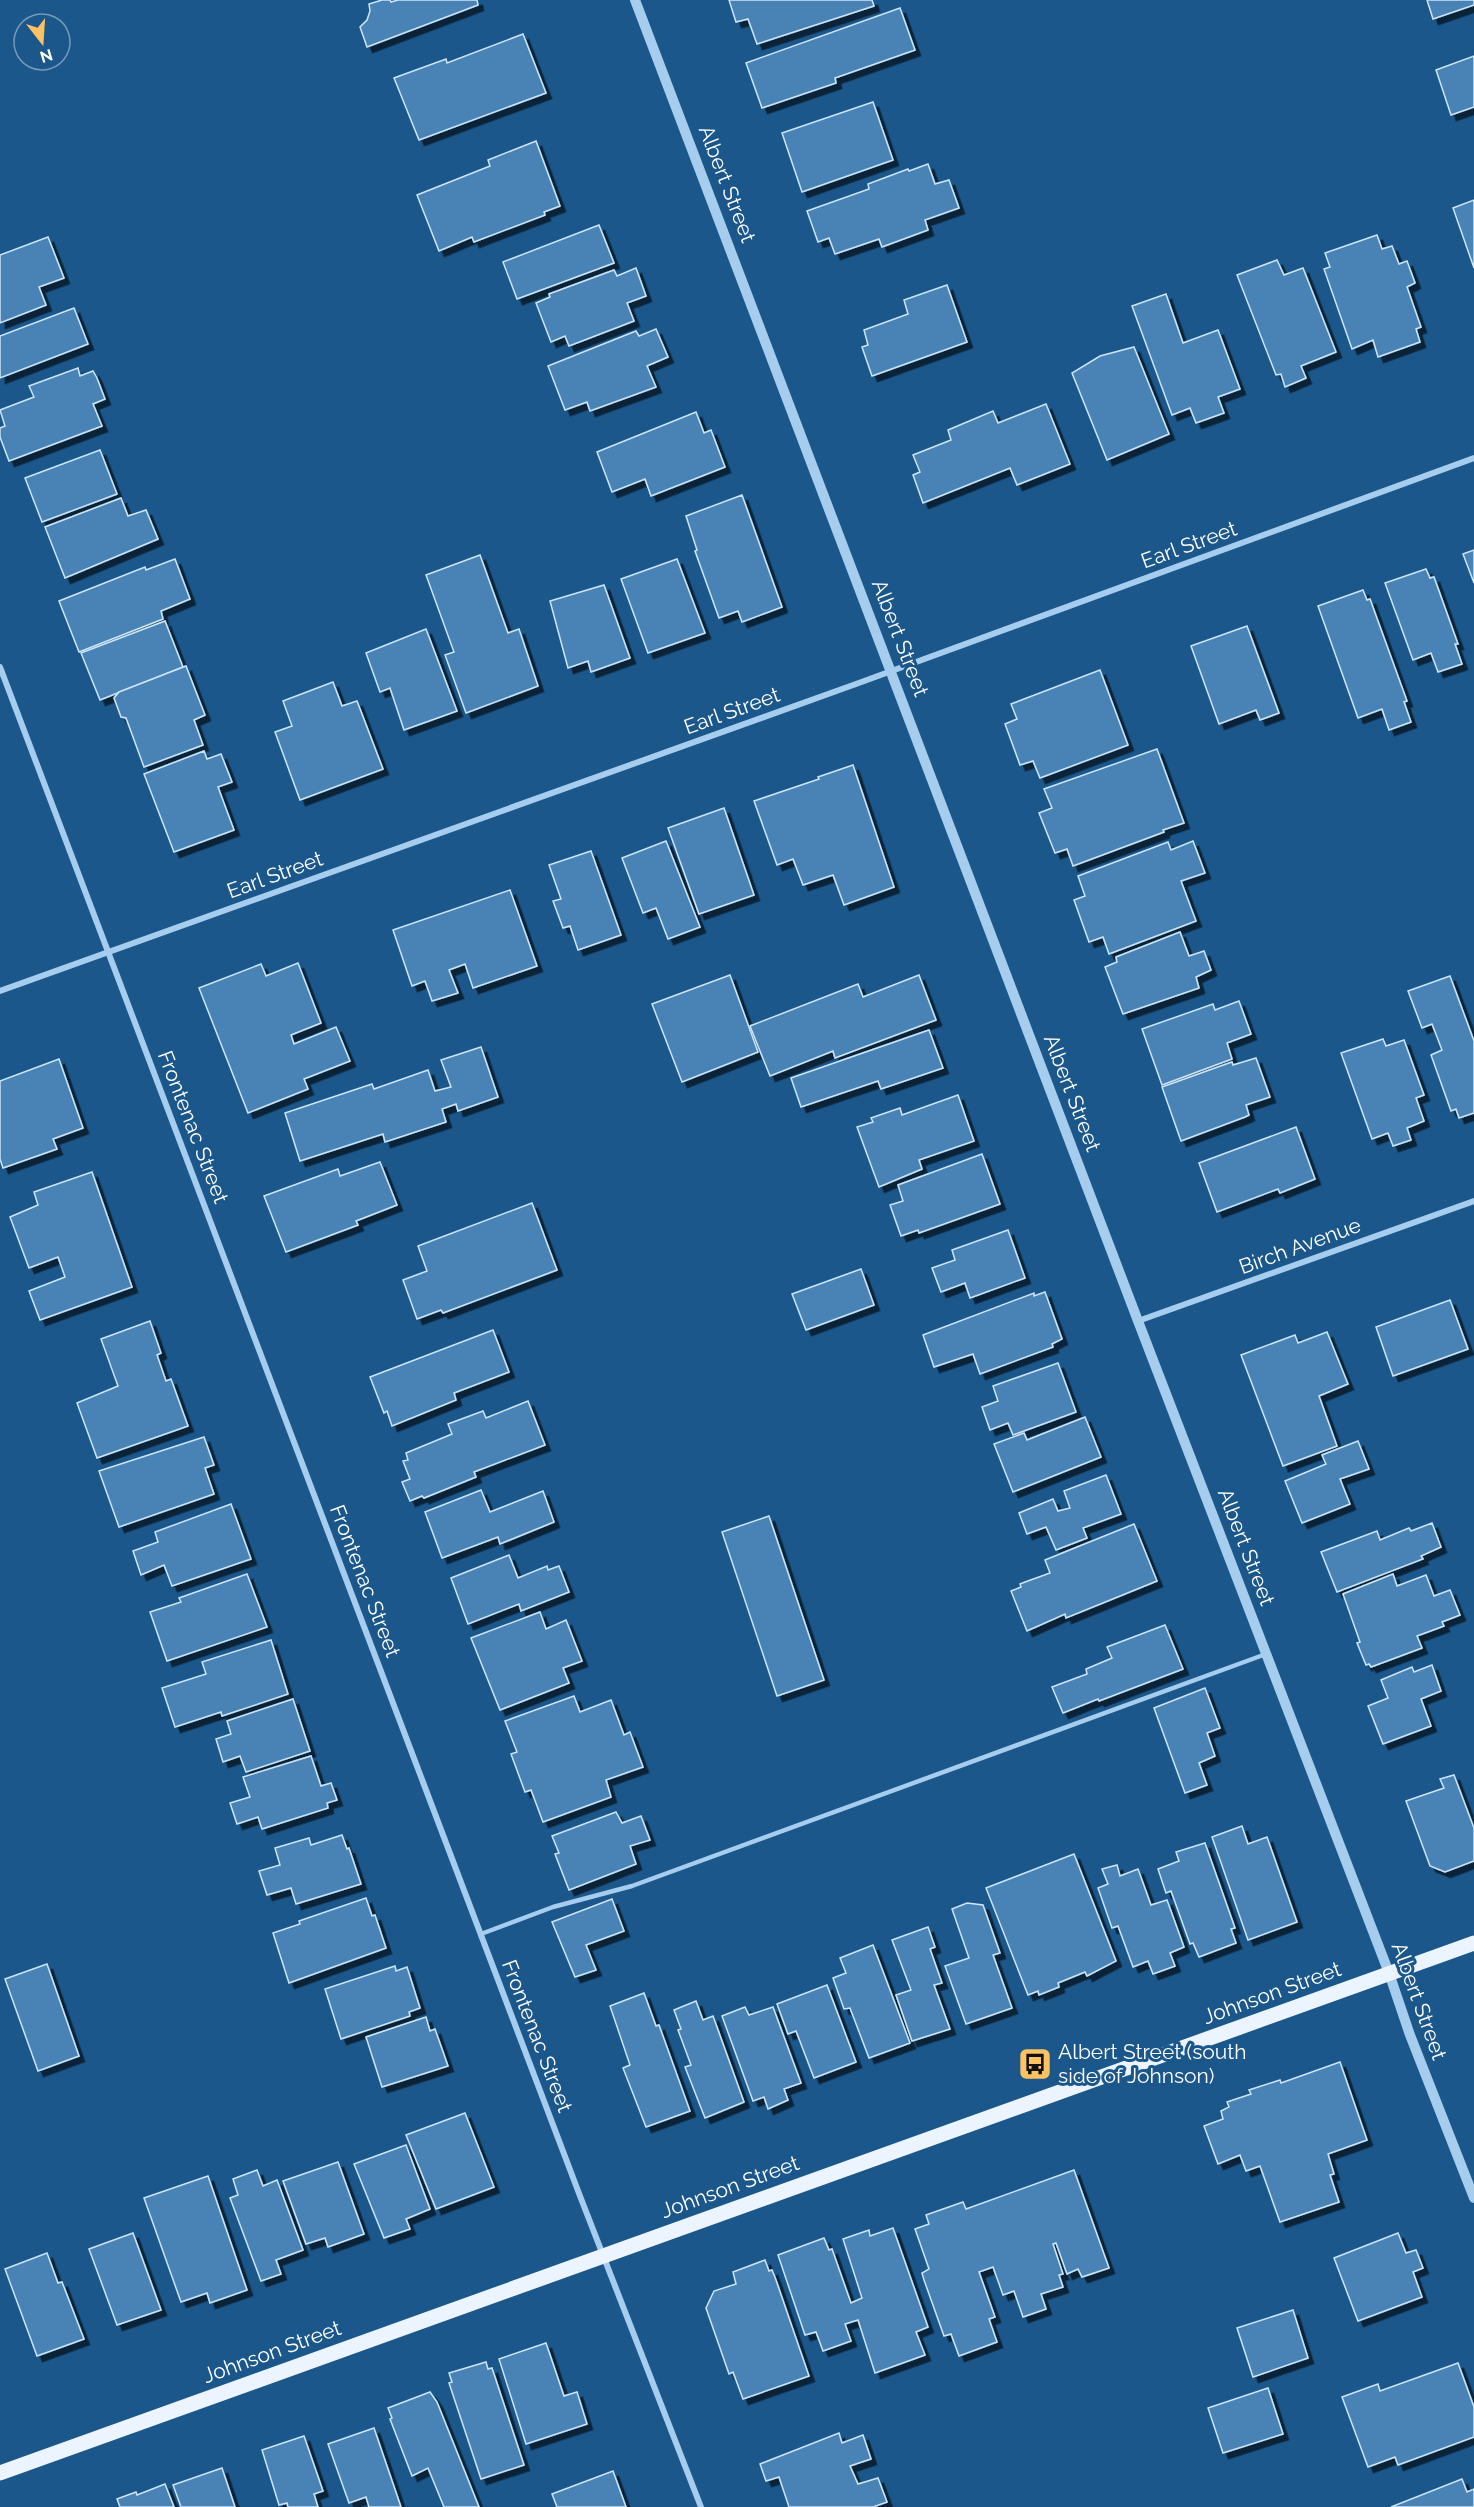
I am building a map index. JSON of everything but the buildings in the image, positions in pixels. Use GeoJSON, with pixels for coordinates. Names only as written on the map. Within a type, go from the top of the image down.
{"type":"FeatureCollection","features":[{"type":"Feature","properties":{"kind":"main road","name":"Johnson Street"},"geometry":{"type":"LineString","coordinates":[[0,2472],[1474,1942]]}},
{"type":"Feature","properties":{"kind":"street","name":"Albert Street"},"geometry":{"type":"LineString","coordinates":[[635,0],[1474,2199]]}},
{"type":"Feature","properties":{"kind":"street","name":"Earl Street"},"geometry":{"type":"LineString","coordinates":[[0,991],[891,671],[1474,458]]}},
{"type":"Feature","properties":{"kind":"street","name":"Frontenac Street"},"geometry":{"type":"LineString","coordinates":[[0,667],[701,2507]]}},
{"type":"Feature","properties":{"kind":"street","name":"Birch Avenue"},"geometry":{"type":"LineString","coordinates":[[1138,1321],[1474,1201]]}},
{"type":"Feature","properties":{"kind":"lane"},"geometry":{"type":"LineString","coordinates":[[481,1934],[553,1908],[633,1887],[1266,1654]]}},
{"type":"Feature","properties":{"kind":"place","name":"Albert Street (south side of Johnson)"},"geometry":{"type":"Point","coordinates":[1035,2064]}}]}
